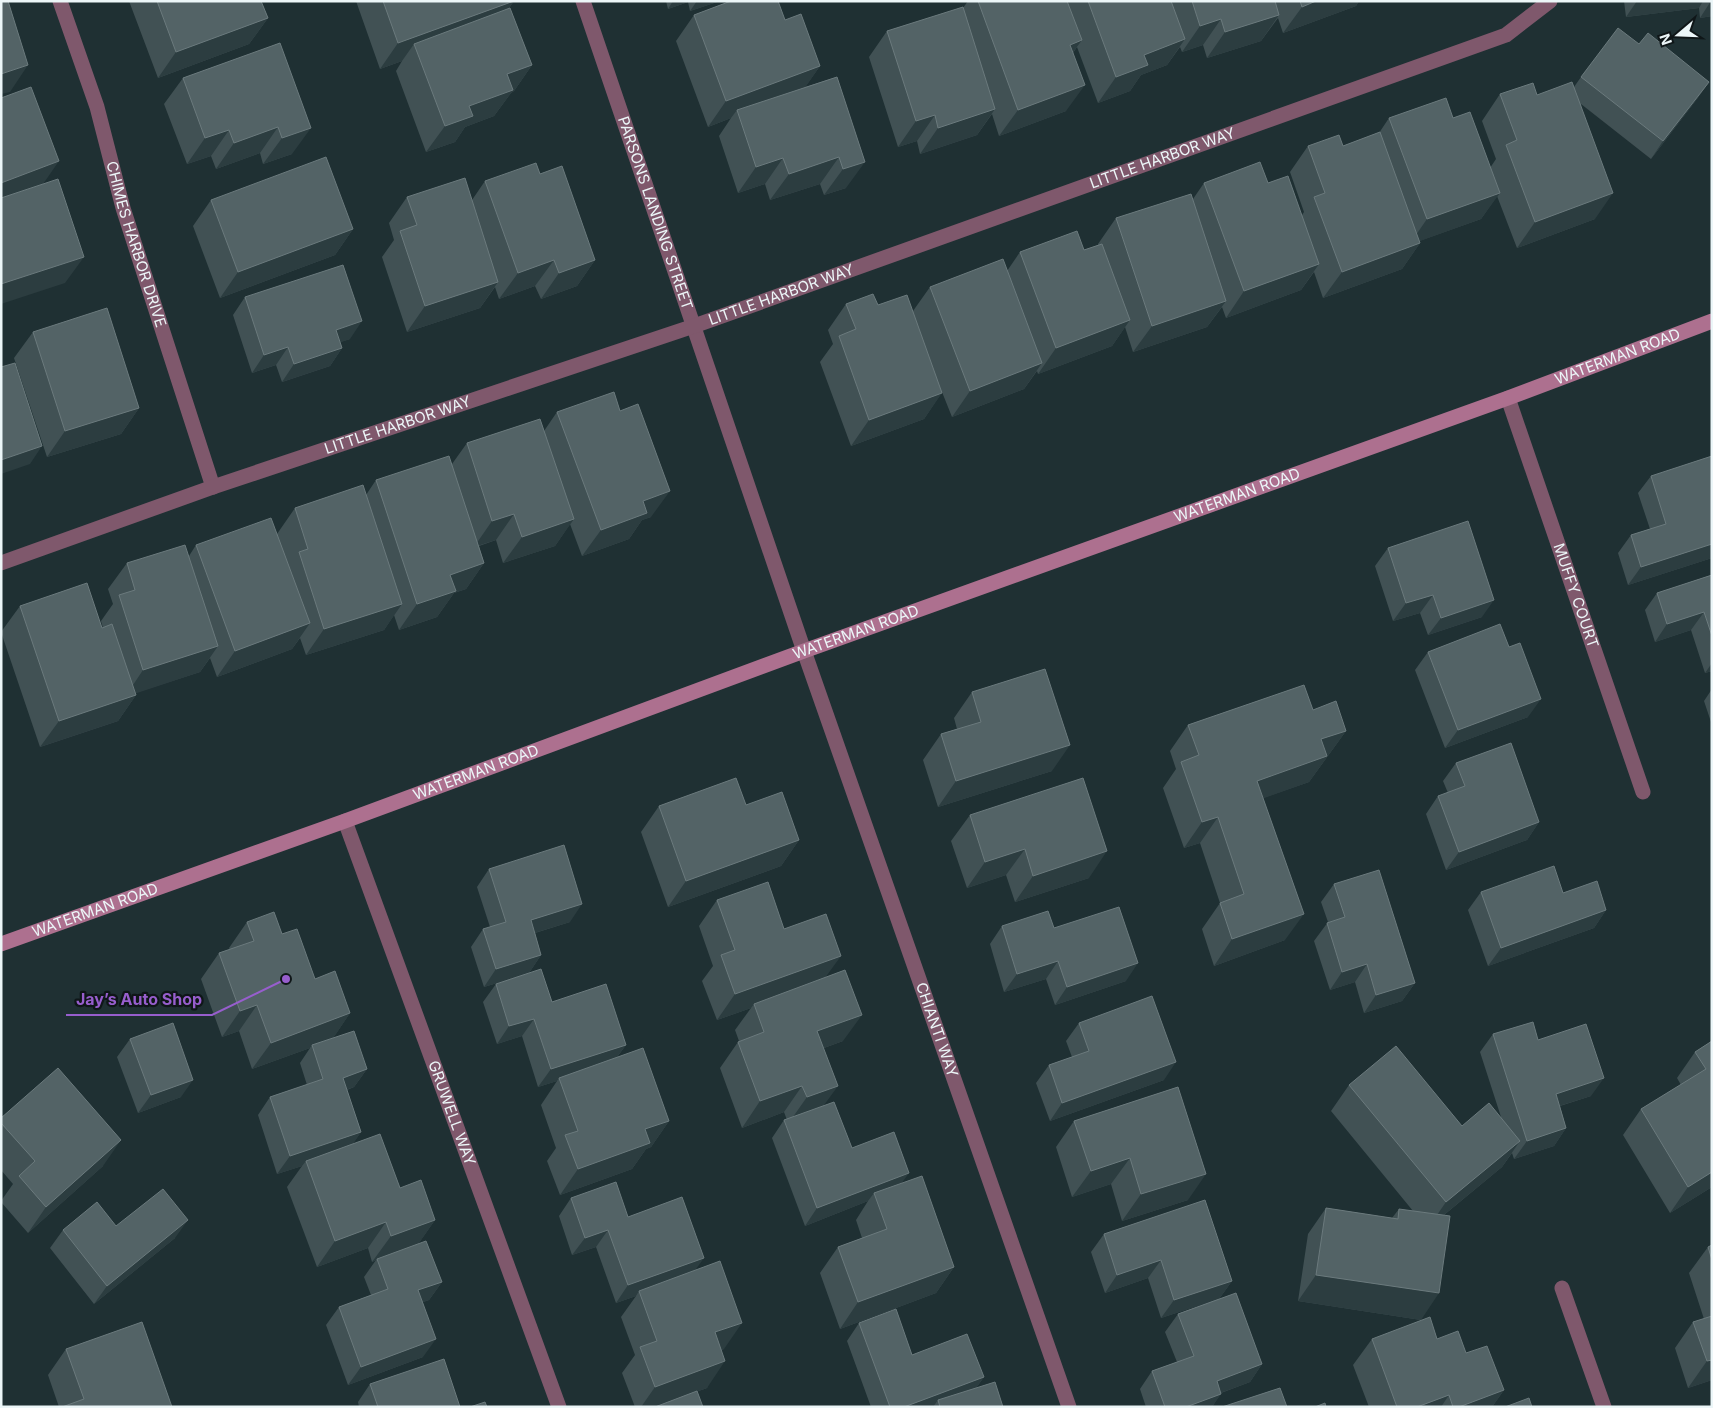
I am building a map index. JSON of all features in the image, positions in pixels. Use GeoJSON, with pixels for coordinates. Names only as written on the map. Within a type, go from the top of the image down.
{"type":"FeatureCollection","features":[{"type":"Feature","properties":{"kind":"main road","name":"WATERMAN ROAD"},"geometry":{"type":"LineString","coordinates":[[1,944],[345,821],[804,651],[1508,398],[1712,321]]}},
{"type":"Feature","properties":{"kind":"street","name":"CHIMES HARBOR DRIVE"},"geometry":{"type":"LineString","coordinates":[[60,1],[97,107],[124,208],[213,487]]}},
{"type":"Feature","properties":{"kind":"street","name":"PARSONS LANDING STREET"},"geometry":{"type":"LineString","coordinates":[[583,1],[804,651]]}},
{"type":"Feature","properties":{"kind":"street","name":"LITTLE HARBOR WAY"},"geometry":{"type":"LineString","coordinates":[[1,562],[213,487],[694,326],[1506,35],[1550,1]]}},
{"type":"Feature","properties":{"kind":"street","name":"MUFFY COURT"},"geometry":{"type":"LineString","coordinates":[[1508,398],[1643,792]]}},
{"type":"Feature","properties":{"kind":"street","name":"CHIANTI WAY"},"geometry":{"type":"LineString","coordinates":[[804,651],[1069,1407]]}},
{"type":"Feature","properties":{"kind":"street","name":"GRUWELL WAY"},"geometry":{"type":"LineString","coordinates":[[345,821],[559,1407]]}},
{"type":"Feature","properties":{"kind":"street"},"geometry":{"type":"LineString","coordinates":[[1562,1288],[1604,1407]]}},
{"type":"Feature","properties":{"kind":"building"},"geometry":{"type":"Polygon","coordinates":[[[1,1],[8,1],[28,65],[1,74],[1,1]]]}},
{"type":"Feature","properties":{"kind":"building"},"geometry":{"type":"Polygon","coordinates":[[[157,1],[261,1],[268,18],[176,52],[157,1]]]}},
{"type":"Feature","properties":{"kind":"building"},"geometry":{"type":"Polygon","coordinates":[[[383,1],[514,1],[398,43],[383,1]]]}},
{"type":"Feature","properties":{"kind":"building"},"geometry":{"type":"Polygon","coordinates":[[[731,1],[778,1],[785,20],[801,14],[820,66],[726,101],[694,15],[731,1]]]}},
{"type":"Feature","properties":{"kind":"building"},"geometry":{"type":"Polygon","coordinates":[[[978,1],[1067,1],[1082,40],[1070,45],[1085,85],[1018,110],[978,1]]]}},
{"type":"Feature","properties":{"kind":"building"},"geometry":{"type":"Polygon","coordinates":[[[1088,1],[1171,1],[1185,39],[1144,55],[1148,65],[1116,77],[1088,1]]]}},
{"type":"Feature","properties":{"kind":"building"},"geometry":{"type":"Polygon","coordinates":[[[1192,1],[1275,1],[1279,15],[1225,32],[1221,19],[1200,26],[1192,1]]]}},
{"type":"Feature","properties":{"kind":"building"},"geometry":{"type":"Polygon","coordinates":[[[1300,1],[1316,1],[1302,7],[1300,1]]]}},
{"type":"Feature","properties":{"kind":"building"},"geometry":{"type":"Polygon","coordinates":[[[963,7],[995,109],[938,128],[935,115],[916,121],[887,31],[963,7]]]}},
{"type":"Feature","properties":{"kind":"building"},"geometry":{"type":"Polygon","coordinates":[[[510,8],[532,65],[507,74],[513,90],[469,106],[473,116],[445,126],[414,44],[510,8]]]}},
{"type":"Feature","properties":{"kind":"building"},"geometry":{"type":"Polygon","coordinates":[[[1618,28],[1639,44],[1648,33],[1709,82],[1663,141],[1581,77],[1618,28]]]}},
{"type":"Feature","properties":{"kind":"building"},"geometry":{"type":"Polygon","coordinates":[[[280,43],[311,128],[282,138],[278,127],[234,143],[229,130],[205,138],[183,78],[280,43]]]}},
{"type":"Feature","properties":{"kind":"building"},"geometry":{"type":"Polygon","coordinates":[[[837,77],[865,162],[843,169],[839,157],[789,174],[783,158],[756,167],[737,110],[837,77]]]}},
{"type":"Feature","properties":{"kind":"building"},"geometry":{"type":"Polygon","coordinates":[[[1572,82],[1613,193],[1535,222],[1506,145],[1517,140],[1500,94],[1533,83],[1537,95],[1572,82]]]}},
{"type":"Feature","properties":{"kind":"building"},"geometry":{"type":"Polygon","coordinates":[[[31,87],[59,161],[1,183],[1,98],[31,87]]]}},
{"type":"Feature","properties":{"kind":"building"},"geometry":{"type":"Polygon","coordinates":[[[1446,98],[1453,118],[1470,112],[1500,193],[1427,219],[1389,118],[1446,98]]]}},
{"type":"Feature","properties":{"kind":"building"},"geometry":{"type":"Polygon","coordinates":[[[1380,132],[1420,243],[1342,272],[1314,197],[1325,193],[1308,146],[1339,135],[1343,146],[1380,132]]]}},
{"type":"Feature","properties":{"kind":"building"},"geometry":{"type":"Polygon","coordinates":[[[326,157],[353,229],[238,272],[211,200],[326,157]]]}},
{"type":"Feature","properties":{"kind":"building"},"geometry":{"type":"Polygon","coordinates":[[[1260,162],[1268,183],[1288,176],[1319,264],[1244,291],[1204,183],[1260,162]]]}},
{"type":"Feature","properties":{"kind":"building"},"geometry":{"type":"Polygon","coordinates":[[[536,163],[540,174],[562,166],[595,260],[559,273],[554,260],[518,273],[485,181],[536,163]]]}},
{"type":"Feature","properties":{"kind":"building"},"geometry":{"type":"Polygon","coordinates":[[[465,178],[498,282],[425,306],[400,231],[417,225],[407,197],[465,178]]]}},
{"type":"Feature","properties":{"kind":"building"},"geometry":{"type":"Polygon","coordinates":[[[58,179],[84,257],[1,284],[1,198],[58,179]]]}},
{"type":"Feature","properties":{"kind":"building"},"geometry":{"type":"Polygon","coordinates":[[[1191,194],[1226,301],[1152,326],[1116,218],[1191,194]]]}},
{"type":"Feature","properties":{"kind":"building"},"geometry":{"type":"Polygon","coordinates":[[[1077,231],[1084,250],[1102,244],[1130,320],[1056,348],[1020,252],[1077,231]]]}},
{"type":"Feature","properties":{"kind":"building"},"geometry":{"type":"Polygon","coordinates":[[[1003,259],[1042,363],[970,391],[930,287],[1003,259]]]}},
{"type":"Feature","properties":{"kind":"building"},"geometry":{"type":"Polygon","coordinates":[[[343,265],[362,321],[336,330],[342,348],[294,364],[288,347],[264,355],[245,297],[343,265]]]}},
{"type":"Feature","properties":{"kind":"building"},"geometry":{"type":"Polygon","coordinates":[[[873,294],[878,305],[907,295],[942,393],[869,420],[839,336],[856,329],[846,304],[873,294]]]}},
{"type":"Feature","properties":{"kind":"building"},"geometry":{"type":"Polygon","coordinates":[[[107,308],[139,408],[65,431],[33,332],[107,308]]]}},
{"type":"Feature","properties":{"kind":"building"},"geometry":{"type":"Polygon","coordinates":[[[15,363],[42,446],[1,460],[1,367],[15,363]]]}},
{"type":"Feature","properties":{"kind":"building"},"geometry":{"type":"Polygon","coordinates":[[[614,392],[620,411],[638,404],[670,491],[643,501],[647,513],[601,530],[557,412],[614,392]]]}},
{"type":"Feature","properties":{"kind":"building"},"geometry":{"type":"Polygon","coordinates":[[[540,419],[574,519],[522,537],[514,514],[492,521],[467,443],[540,419]]]}},
{"type":"Feature","properties":{"kind":"building"},"geometry":{"type":"Polygon","coordinates":[[[449,456],[484,563],[450,575],[456,591],[417,604],[376,480],[449,456]]]}},
{"type":"Feature","properties":{"kind":"building"},"geometry":{"type":"Polygon","coordinates":[[[1712,456],[1712,544],[1641,567],[1631,535],[1666,524],[1651,476],[1712,456]]]}},
{"type":"Feature","properties":{"kind":"building"},"geometry":{"type":"Polygon","coordinates":[[[363,485],[402,604],[324,629],[299,552],[308,549],[295,508],[363,485]]]}},
{"type":"Feature","properties":{"kind":"building"},"geometry":{"type":"Polygon","coordinates":[[[271,518],[310,623],[235,651],[196,545],[271,518]]]}},
{"type":"Feature","properties":{"kind":"building"},"geometry":{"type":"Polygon","coordinates":[[[1468,521],[1494,600],[1441,618],[1433,595],[1406,603],[1388,548],[1468,521]]]}},
{"type":"Feature","properties":{"kind":"building"},"geometry":{"type":"Polygon","coordinates":[[[185,545],[218,646],[143,670],[119,595],[135,590],[127,563],[185,545]]]}},
{"type":"Feature","properties":{"kind":"building"},"geometry":{"type":"Polygon","coordinates":[[[1712,575],[1712,636],[1704,612],[1667,624],[1657,593],[1712,575]]]}},
{"type":"Feature","properties":{"kind":"building"},"geometry":{"type":"Polygon","coordinates":[[[87,583],[102,628],[112,624],[136,695],[59,721],[20,606],[87,583]]]}},
{"type":"Feature","properties":{"kind":"building"},"geometry":{"type":"Polygon","coordinates":[[[1500,624],[1509,647],[1520,643],[1541,699],[1458,730],[1428,652],[1500,624]]]}},
{"type":"Feature","properties":{"kind":"building"},"geometry":{"type":"Polygon","coordinates":[[[1045,669],[1070,745],[956,781],[941,734],[981,722],[972,692],[1045,669]]]}},
{"type":"Feature","properties":{"kind":"building"},"geometry":{"type":"Polygon","coordinates":[[[1304,685],[1313,710],[1336,701],[1346,731],[1321,739],[1327,756],[1257,781],[1304,914],[1232,939],[1220,903],[1244,894],[1218,817],[1202,822],[1181,762],[1199,755],[1188,725],[1304,685]]]}},
{"type":"Feature","properties":{"kind":"building"},"geometry":{"type":"Polygon","coordinates":[[[1511,743],[1539,822],[1459,852],[1438,796],[1465,786],[1456,763],[1511,743]]]}},
{"type":"Feature","properties":{"kind":"building"},"geometry":{"type":"Polygon","coordinates":[[[736,778],[746,805],[782,792],[799,840],[686,881],[659,806],[736,778]]]}},
{"type":"Feature","properties":{"kind":"building"},"geometry":{"type":"Polygon","coordinates":[[[1083,778],[1107,851],[1033,876],[1025,849],[985,862],[970,815],[1083,778]]]}},
{"type":"Feature","properties":{"kind":"building"},"geometry":{"type":"Polygon","coordinates":[[[564,845],[582,904],[531,920],[541,955],[496,969],[483,929],[506,922],[489,869],[564,845]]]}},
{"type":"Feature","properties":{"kind":"building"},"geometry":{"type":"Polygon","coordinates":[[[1554,866],[1563,893],[1597,881],[1606,910],[1501,948],[1481,892],[1554,866]]]}},
{"type":"Feature","properties":{"kind":"building"},"geometry":{"type":"Polygon","coordinates":[[[1379,870],[1415,983],[1376,995],[1367,964],[1342,972],[1327,923],[1345,917],[1334,884],[1379,870]]]}},
{"type":"Feature","properties":{"kind":"building"},"geometry":{"type":"Polygon","coordinates":[[[768,882],[784,929],[826,914],[841,956],[735,994],[721,955],[735,950],[717,900],[768,882]]]}},
{"type":"Feature","properties":{"kind":"building"},"geometry":{"type":"Polygon","coordinates":[[[1119,907],[1138,963],[1067,987],[1058,961],[1017,974],[1002,926],[1048,911],[1054,928],[1119,907]]]}},
{"type":"Feature","properties":{"kind":"building"},"geometry":{"type":"Polygon","coordinates":[[[274,912],[282,934],[297,929],[315,979],[335,971],[350,1013],[271,1043],[257,1005],[240,1011],[219,953],[254,941],[247,922],[274,912]]]}},
{"type":"Feature","properties":{"kind":"building"},"geometry":{"type":"Polygon","coordinates":[[[541,969],[552,1002],[606,984],[626,1045],[551,1069],[534,1019],[509,1026],[496,984],[541,969]]]}},
{"type":"Feature","properties":{"kind":"building"},"geometry":{"type":"Polygon","coordinates":[[[845,970],[862,1015],[817,1031],[838,1086],[807,1097],[802,1086],[760,1101],[738,1042],[764,1032],[754,1004],[845,970]]]}},
{"type":"Feature","properties":{"kind":"building"},"geometry":{"type":"Polygon","coordinates":[[[1152,996],[1176,1062],[1062,1103],[1049,1065],[1089,1051],[1079,1023],[1152,996]]]}},
{"type":"Feature","properties":{"kind":"building"},"geometry":{"type":"Polygon","coordinates":[[[1533,1022],[1538,1040],[1586,1024],[1604,1078],[1556,1094],[1566,1128],[1527,1141],[1493,1034],[1533,1022]]]}},
{"type":"Feature","properties":{"kind":"building"},"geometry":{"type":"Polygon","coordinates":[[[173,1023],[193,1080],[151,1095],[130,1039],[173,1023]]]}},
{"type":"Feature","properties":{"kind":"building"},"geometry":{"type":"Polygon","coordinates":[[[354,1031],[367,1069],[343,1078],[361,1132],[290,1156],[270,1097],[323,1079],[312,1045],[354,1031]]]}},
{"type":"Feature","properties":{"kind":"building"},"geometry":{"type":"Polygon","coordinates":[[[1712,1041],[1712,1172],[1688,1187],[1641,1109],[1706,1069],[1695,1052],[1712,1041]]]}},
{"type":"Feature","properties":{"kind":"building"},"geometry":{"type":"Polygon","coordinates":[[[1396,1046],[1462,1126],[1489,1103],[1520,1141],[1446,1202],[1349,1085],[1396,1046]]]}},
{"type":"Feature","properties":{"kind":"building"},"geometry":{"type":"Polygon","coordinates":[[[643,1048],[669,1121],[645,1129],[650,1143],[578,1169],[565,1135],[578,1131],[559,1078],[643,1048]]]}},
{"type":"Feature","properties":{"kind":"building"},"geometry":{"type":"Polygon","coordinates":[[[58,1068],[121,1140],[46,1207],[19,1176],[35,1161],[1,1123],[1,1118],[58,1068]]]}},
{"type":"Feature","properties":{"kind":"building"},"geometry":{"type":"Polygon","coordinates":[[[1178,1087],[1206,1174],[1141,1194],[1130,1158],[1091,1171],[1074,1121],[1178,1087]]]}},
{"type":"Feature","properties":{"kind":"building"},"geometry":{"type":"Polygon","coordinates":[[[834,1102],[852,1148],[894,1132],[909,1173],[817,1208],[784,1120],[834,1102]]]}},
{"type":"Feature","properties":{"kind":"building"},"geometry":{"type":"Polygon","coordinates":[[[380,1134],[400,1188],[421,1180],[435,1220],[391,1236],[386,1222],[335,1241],[306,1161],[380,1134]]]}},
{"type":"Feature","properties":{"kind":"building"},"geometry":{"type":"Polygon","coordinates":[[[922,1176],[954,1267],[858,1302],[838,1247],[887,1229],[874,1193],[922,1176]]]}},
{"type":"Feature","properties":{"kind":"building"},"geometry":{"type":"Polygon","coordinates":[[[616,1182],[628,1217],[682,1197],[704,1258],[628,1285],[608,1230],[585,1238],[571,1198],[616,1182]]]}},
{"type":"Feature","properties":{"kind":"building"},"geometry":{"type":"Polygon","coordinates":[[[163,1189],[188,1220],[107,1286],[63,1230],[97,1202],[116,1226],[163,1189]]]}},
{"type":"Feature","properties":{"kind":"building"},"geometry":{"type":"Polygon","coordinates":[[[1205,1200],[1232,1281],[1174,1300],[1161,1260],[1117,1275],[1104,1234],[1205,1200]]]}},
{"type":"Feature","properties":{"kind":"building"},"geometry":{"type":"Polygon","coordinates":[[[1326,1208],[1398,1219],[1399,1209],[1450,1216],[1439,1293],[1316,1275],[1326,1208]]]}},
{"type":"Feature","properties":{"kind":"building"},"geometry":{"type":"Polygon","coordinates":[[[426,1241],[442,1282],[418,1290],[436,1339],[361,1367],[339,1307],[388,1289],[377,1259],[426,1241]]]}},
{"type":"Feature","properties":{"kind":"building"},"geometry":{"type":"Polygon","coordinates":[[[1712,1245],[1712,1260],[1708,1247],[1712,1245]]]}},
{"type":"Feature","properties":{"kind":"building"},"geometry":{"type":"Polygon","coordinates":[[[720,1261],[742,1323],[715,1332],[725,1361],[655,1387],[640,1347],[657,1341],[639,1291],[720,1261]]]}},
{"type":"Feature","properties":{"kind":"building"},"geometry":{"type":"Polygon","coordinates":[[[1236,1293],[1262,1364],[1217,1381],[1221,1394],[1186,1407],[1165,1407],[1152,1371],[1194,1356],[1178,1314],[1236,1293]]]}},
{"type":"Feature","properties":{"kind":"building"},"geometry":{"type":"Polygon","coordinates":[[[896,1309],[912,1355],[967,1334],[984,1377],[904,1407],[890,1407],[859,1323],[896,1309]]]}},
{"type":"Feature","properties":{"kind":"building"},"geometry":{"type":"Polygon","coordinates":[[[1712,1316],[1712,1360],[1707,1361],[1693,1322],[1712,1316]]]}},
{"type":"Feature","properties":{"kind":"building"},"geometry":{"type":"Polygon","coordinates":[[[1430,1317],[1437,1339],[1458,1331],[1466,1353],[1487,1346],[1504,1390],[1459,1407],[1453,1407],[1449,1395],[1417,1407],[1397,1407],[1372,1339],[1430,1317]]]}},
{"type":"Feature","properties":{"kind":"building"},"geometry":{"type":"Polygon","coordinates":[[[142,1322],[172,1407],[62,1407],[84,1399],[66,1349],[142,1322]]]}},
{"type":"Feature","properties":{"kind":"building"},"geometry":{"type":"Polygon","coordinates":[[[444,1359],[460,1407],[378,1407],[370,1384],[444,1359]]]}},
{"type":"Feature","properties":{"kind":"building"},"geometry":{"type":"Polygon","coordinates":[[[995,1382],[1003,1407],[940,1407],[938,1400],[995,1382]]]}},
{"type":"Feature","properties":{"kind":"building"},"geometry":{"type":"Polygon","coordinates":[[[1280,1388],[1287,1407],[1222,1407],[1280,1388]]]}},
{"type":"Feature","properties":{"kind":"building"},"geometry":{"type":"Polygon","coordinates":[[[697,1391],[703,1407],[655,1407],[697,1391]]]}},
{"type":"Feature","properties":{"kind":"building"},"geometry":{"type":"Polygon","coordinates":[[[1529,1398],[1532,1407],[1505,1407],[1529,1398]]]}},
{"type":"Feature","properties":{"kind":"building"},"geometry":{"type":"Polygon","coordinates":[[[485,1402],[487,1407],[470,1407],[485,1402]]]}},
{"type":"Feature","properties":{"kind":"building"},"geometry":{"type":"Polygon","coordinates":[[[1325,1403],[1326,1407],[1315,1407],[1325,1403]]]}},
{"type":"Feature","properties":{"kind":"place","name":"Jay’s Auto Shop"},"geometry":{"type":"Point","coordinates":[286,979]}}]}
